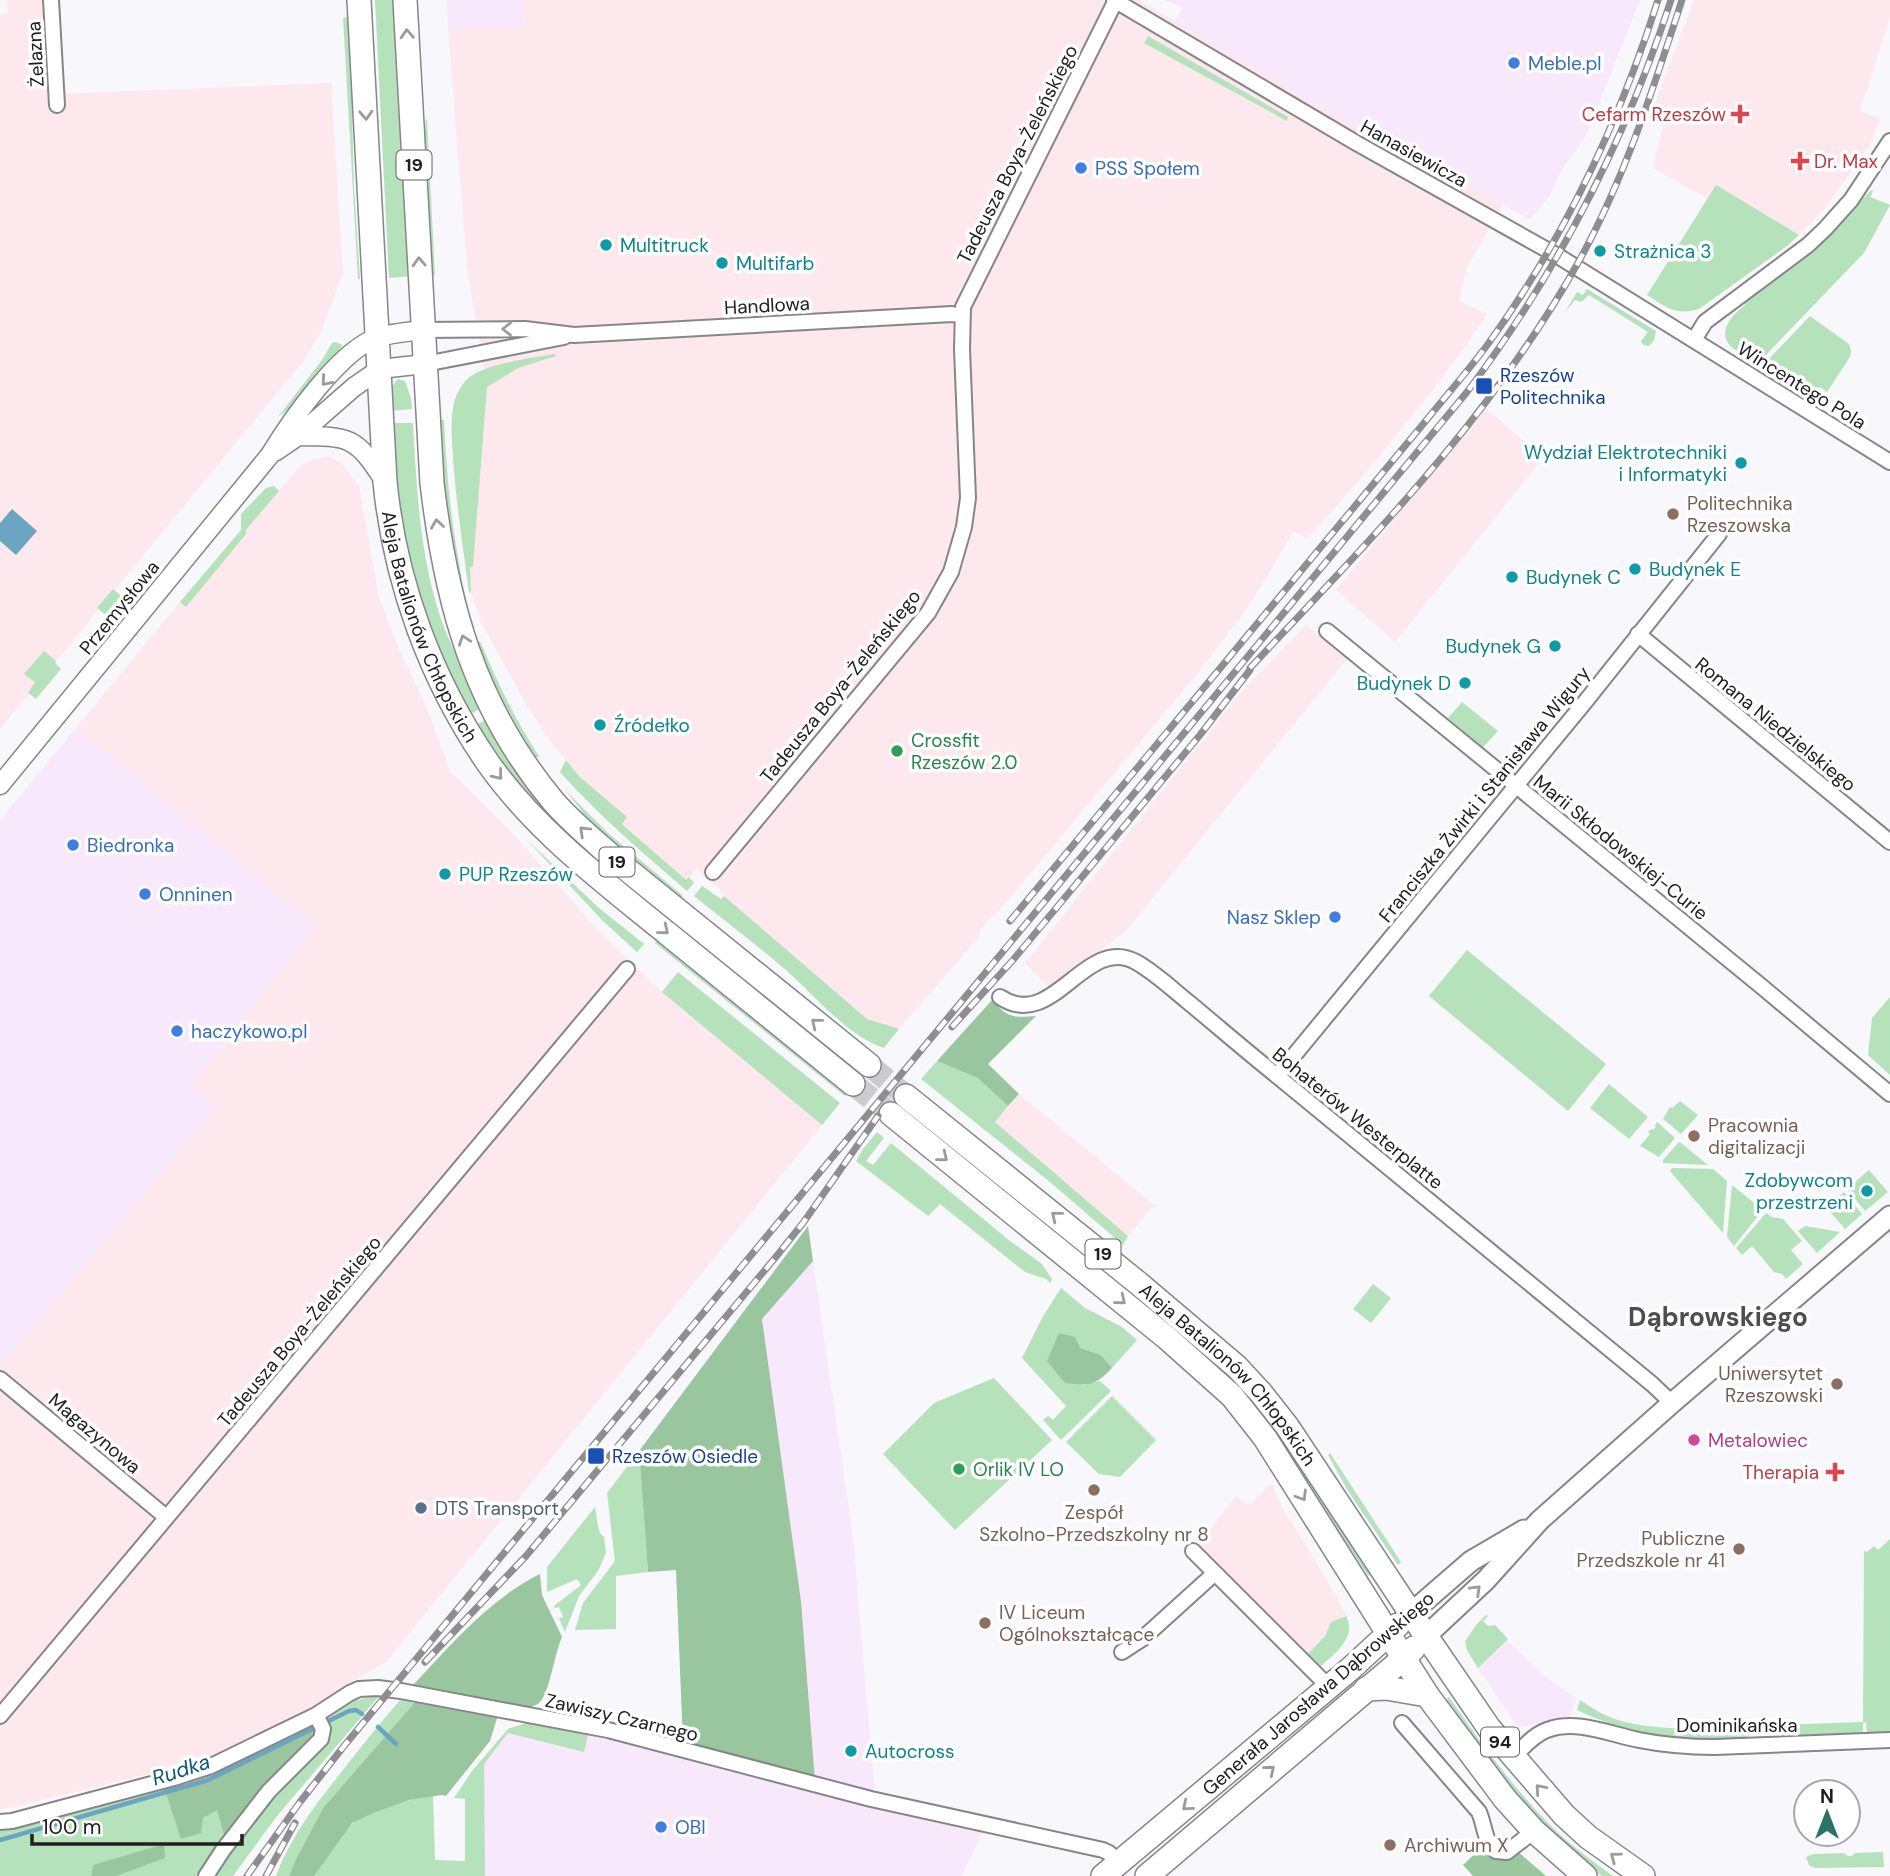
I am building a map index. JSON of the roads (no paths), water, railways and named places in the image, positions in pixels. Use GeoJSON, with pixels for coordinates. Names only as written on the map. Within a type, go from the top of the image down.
{"type":"FeatureCollection","features":[{"type":"Feature","properties":{"kind":"main road","name":"Aleja Batalionów Chłopskich"},"geometry":{"type":"LineString","coordinates":[[359,0],[385,482],[392,536],[401,573],[419,629],[449,700],[489,763],[533,816],[583,864],[853,1084]]}},
{"type":"Feature","properties":{"kind":"main road","name":"Aleja Batalionów Chłopskich"},"geometry":{"type":"LineString","coordinates":[[405,0],[432,483],[449,592],[463,638],[490,704],[518,753],[555,803],[619,863],[869,1065]]}},
{"type":"Feature","properties":{"kind":"main road","name":"Aleja Batalionów Chłopskich"},"geometry":{"type":"LineString","coordinates":[[906,1096],[1138,1283],[1237,1367],[1287,1426],[1411,1613]]}},
{"type":"Feature","properties":{"kind":"main road","name":"Aleja Batalionów Chłopskich"},"geometry":{"type":"LineString","coordinates":[[891,1114],[1138,1314],[1223,1387],[1244,1409],[1265,1438],[1388,1634]]}},
{"type":"Feature","properties":{"kind":"main road","name":"Generała Jarosława Dąbrowskiego"},"geometry":{"type":"LineString","coordinates":[[1147,1876],[1404,1658],[1486,1580],[1540,1520],[1890,1216]]}},
{"type":"Feature","properties":{"kind":"main road","name":"Generała Jarosława Dąbrowskiego"},"geometry":{"type":"LineString","coordinates":[[1111,1869],[1329,1687],[1471,1561],[1540,1520]]}},
{"type":"Feature","properties":{"kind":"main road","name":"19"},"geometry":{"type":"LineString","coordinates":[[1411,1613],[1426,1636]]}},
{"type":"Feature","properties":{"kind":"main road","name":"94"},"geometry":{"type":"LineString","coordinates":[[1388,1634],[1427,1695],[1505,1799],[1534,1831],[1585,1876]]}},
{"type":"Feature","properties":{"kind":"main road","name":"94"},"geometry":{"type":"LineString","coordinates":[[1426,1636],[1489,1728],[1564,1815],[1588,1837],[1643,1876]]}},
{"type":"Feature","properties":{"kind":"main road"},"geometry":{"type":"LineString","coordinates":[[1366,1689],[1386,1688],[1427,1695]]}},
{"type":"Feature","properties":{"kind":"street","name":"Żelazna"},"geometry":{"type":"LineString","coordinates":[[51,0],[57,106]]}},
{"type":"Feature","properties":{"kind":"street","name":"Tadeusza Boya-Żeleńskiego"},"geometry":{"type":"LineString","coordinates":[[713,872],[928,613],[951,572],[964,527],[968,498],[962,316],[968,296],[1115,0]]}},
{"type":"Feature","properties":{"kind":"street","name":"Hanasiewicza"},"geometry":{"type":"LineString","coordinates":[[1115,0],[1358,144],[1558,256],[1694,340]]}},
{"type":"Feature","properties":{"kind":"street"},"geometry":{"type":"LineString","coordinates":[[1694,340],[1705,322],[1808,245],[1825,229],[1852,200],[1890,141]]}},
{"type":"Feature","properties":{"kind":"street","name":"Handlowa"},"geometry":{"type":"LineString","coordinates":[[425,363],[574,335],[952,314],[962,316]]}},
{"type":"Feature","properties":{"kind":"street","name":"Handlowa"},"geometry":{"type":"LineString","coordinates":[[422,330],[525,329],[574,335]]}},
{"type":"Feature","properties":{"kind":"street"},"geometry":{"type":"LineString","coordinates":[[378,337],[422,330]]}},
{"type":"Feature","properties":{"kind":"street","name":"Przemysłowa"},"geometry":{"type":"LineString","coordinates":[[0,785],[270,455],[290,422],[336,369],[362,346],[378,337]]}},
{"type":"Feature","properties":{"kind":"street","name":"Wincentego Pola"},"geometry":{"type":"LineString","coordinates":[[1694,340],[1890,462]]}},
{"type":"Feature","properties":{"kind":"street"},"geometry":{"type":"LineString","coordinates":[[380,369],[425,363]]}},
{"type":"Feature","properties":{"kind":"street","name":"Przemysłowa"},"geometry":{"type":"LineString","coordinates":[[270,455],[298,436],[354,387],[380,369]]}},
{"type":"Feature","properties":{"kind":"street"},"geometry":{"type":"LineString","coordinates":[[298,436],[342,438],[355,443],[369,457],[385,482]]}},
{"type":"Feature","properties":{"kind":"street","name":"Franciszka Żwirki i Stanisława Wigury"},"geometry":{"type":"LineString","coordinates":[[1277,1076],[1719,534]]}},
{"type":"Feature","properties":{"kind":"street","name":"Marii Skłodowskiej-Curie"},"geometry":{"type":"LineString","coordinates":[[1327,631],[1890,1094]]}},
{"type":"Feature","properties":{"kind":"street","name":"Romana Niedzielskiego"},"geometry":{"type":"LineString","coordinates":[[1639,634],[1890,842]]}},
{"type":"Feature","properties":{"kind":"street","name":"Bohaterów Westerplatte"},"geometry":{"type":"LineString","coordinates":[[1000,997],[1010,1004],[1035,1004],[1053,995],[1102,960],[1114,957],[1135,961],[1608,1347],[1672,1403]]}},
{"type":"Feature","properties":{"kind":"street","name":"Tadeusza Boya-Żeleńskiego"},"geometry":{"type":"LineString","coordinates":[[0,1716],[627,970]]}},
{"type":"Feature","properties":{"kind":"street","name":"Magazynowa"},"geometry":{"type":"LineString","coordinates":[[0,1378],[166,1517]]}},
{"type":"Feature","properties":{"kind":"street"},"geometry":{"type":"LineString","coordinates":[[1193,1551],[1329,1687]]}},
{"type":"Feature","properties":{"kind":"street"},"geometry":{"type":"LineString","coordinates":[[1122,1651],[1142,1639],[1215,1573]]}},
{"type":"Feature","properties":{"kind":"street","name":"Zawiszy Czarnego"},"geometry":{"type":"LineString","coordinates":[[206,1876],[269,1791],[321,1739],[319,1720],[350,1692],[379,1688],[608,1730],[878,1801],[1103,1850],[1109,1853],[1111,1869]]}},
{"type":"Feature","properties":{"kind":"street"},"geometry":{"type":"LineString","coordinates":[[0,1822],[187,1774],[319,1720]]}},
{"type":"Feature","properties":{"kind":"street"},"geometry":{"type":"LineString","coordinates":[[1402,1723],[1479,1812],[1487,1842],[1491,1847],[1496,1851],[1507,1852],[1534,1831]]}},
{"type":"Feature","properties":{"kind":"street","name":"Dominikańska"},"geometry":{"type":"LineString","coordinates":[[1513,1757],[1536,1736],[1563,1727],[1592,1728],[1639,1740],[1691,1747],[1890,1741]]}},
{"type":"Feature","properties":{"kind":"water"},"geometry":{"type":"Polygon","coordinates":[[[12,509],[37,531],[16,555],[0,541],[0,523],[12,509]]]}},
{"type":"Feature","properties":{"kind":"waterway","name":"Rudka"},"geometry":{"type":"LineString","coordinates":[[0,1840],[208,1780],[349,1711],[356,1710],[362,1714]]}},
{"type":"Feature","properties":{"kind":"waterway","name":"Rudka"},"geometry":{"type":"LineString","coordinates":[[378,1727],[396,1744]]}},
{"type":"Feature","properties":{"kind":"tunnel"},"geometry":{"type":"LineString","coordinates":[[869,1065],[906,1096]]}},
{"type":"Feature","properties":{"kind":"tunnel"},"geometry":{"type":"LineString","coordinates":[[853,1084],[891,1114]]}},
{"type":"Feature","properties":{"kind":"railway"},"geometry":{"type":"LineString","coordinates":[[1010,921],[1488,344],[1541,263],[1587,179],[1626,91],[1658,0]]}},
{"type":"Feature","properties":{"kind":"railway"},"geometry":{"type":"LineString","coordinates":[[247,1876],[344,1746],[1467,392],[1530,301],[1586,205],[1632,104],[1671,0]]}},
{"type":"Feature","properties":{"kind":"railway"},"geometry":{"type":"LineString","coordinates":[[1250,668],[1427,475],[1508,372],[1545,317],[1579,261],[1610,198],[1637,133],[1682,0]]}},
{"type":"Feature","properties":{"kind":"railway"},"geometry":{"type":"LineString","coordinates":[[952,1027],[1013,960],[1200,735],[1250,670]]}},
{"type":"Feature","properties":{"kind":"railway"},"geometry":{"type":"LineString","coordinates":[[425,1662],[526,1556],[775,1258],[803,1223],[878,1116]]}},
{"type":"Feature","properties":{"kind":"railway"},"geometry":{"type":"LineString","coordinates":[[266,1876],[295,1823]]}},
{"type":"Feature","properties":{"kind":"place","name":"Meble.pl"},"geometry":{"type":"Point","coordinates":[1514,63]}},
{"type":"Feature","properties":{"kind":"place","name":"Cefarm Rzeszów"},"geometry":{"type":"Point","coordinates":[1740,114]}},
{"type":"Feature","properties":{"kind":"place","name":"Dr. Max"},"geometry":{"type":"Point","coordinates":[1800,161]}},
{"type":"Feature","properties":{"kind":"place","name":"PSS Społem"},"geometry":{"type":"Point","coordinates":[1081,168]}},
{"type":"Feature","properties":{"kind":"place","name":"Multitruck"},"geometry":{"type":"Point","coordinates":[606,245]}},
{"type":"Feature","properties":{"kind":"place","name":"Strażnica 3"},"geometry":{"type":"Point","coordinates":[1600,251]}},
{"type":"Feature","properties":{"kind":"place","name":"Multifarb"},"geometry":{"type":"Point","coordinates":[722,263]}},
{"type":"Feature","properties":{"kind":"place","name":"Rzeszów Politechnika"},"geometry":{"type":"Point","coordinates":[1484,386]}},
{"type":"Feature","properties":{"kind":"place","name":"Wydział Elektrotechniki i Informatyki"},"geometry":{"type":"Point","coordinates":[1741,463]}},
{"type":"Feature","properties":{"kind":"place","name":"Politechnika Rzeszowska"},"geometry":{"type":"Point","coordinates":[1673,514]}},
{"type":"Feature","properties":{"kind":"place","name":"Budynek E"},"geometry":{"type":"Point","coordinates":[1635,569]}},
{"type":"Feature","properties":{"kind":"place","name":"Budynek C"},"geometry":{"type":"Point","coordinates":[1512,577]}},
{"type":"Feature","properties":{"kind":"place","name":"Budynek G"},"geometry":{"type":"Point","coordinates":[1555,646]}},
{"type":"Feature","properties":{"kind":"place","name":"Budynek D"},"geometry":{"type":"Point","coordinates":[1465,683]}},
{"type":"Feature","properties":{"kind":"place","name":"Źródełko"},"geometry":{"type":"Point","coordinates":[600,725]}},
{"type":"Feature","properties":{"kind":"place","name":"Crossfit Rzeszów 2.0"},"geometry":{"type":"Point","coordinates":[897,751]}},
{"type":"Feature","properties":{"kind":"place","name":"Biedronka"},"geometry":{"type":"Point","coordinates":[73,845]}},
{"type":"Feature","properties":{"kind":"place","name":"PUP Rzeszów"},"geometry":{"type":"Point","coordinates":[445,874]}},
{"type":"Feature","properties":{"kind":"place","name":"Onninen"},"geometry":{"type":"Point","coordinates":[145,894]}},
{"type":"Feature","properties":{"kind":"place","name":"Nasz Sklep"},"geometry":{"type":"Point","coordinates":[1335,917]}},
{"type":"Feature","properties":{"kind":"place","name":"haczykowo.pl"},"geometry":{"type":"Point","coordinates":[177,1031]}},
{"type":"Feature","properties":{"kind":"place","name":"Pracownia digitalizacji"},"geometry":{"type":"Point","coordinates":[1694,1136]}},
{"type":"Feature","properties":{"kind":"place","name":"Zdobywcom przestrzeni"},"geometry":{"type":"Point","coordinates":[1867,1191]}},
{"type":"Feature","properties":{"kind":"place","name":"Uniwersytet Rzeszowski"},"geometry":{"type":"Point","coordinates":[1837,1384]}},
{"type":"Feature","properties":{"kind":"place","name":"Metalowiec"},"geometry":{"type":"Point","coordinates":[1694,1440]}},
{"type":"Feature","properties":{"kind":"place","name":"Rzeszów Osiedle"},"geometry":{"type":"Point","coordinates":[596,1456]}},
{"type":"Feature","properties":{"kind":"place","name":"Orlik IV LO"},"geometry":{"type":"Point","coordinates":[959,1469]}},
{"type":"Feature","properties":{"kind":"place","name":"Therapia"},"geometry":{"type":"Point","coordinates":[1835,1472]}},
{"type":"Feature","properties":{"kind":"place","name":"Zespół Szkolno-Przedszkolny nr 8"},"geometry":{"type":"Point","coordinates":[1094,1490]}},
{"type":"Feature","properties":{"kind":"place","name":"DTS Transport"},"geometry":{"type":"Point","coordinates":[421,1508]}},
{"type":"Feature","properties":{"kind":"place","name":"Publiczne Przedszkole nr 41"},"geometry":{"type":"Point","coordinates":[1739,1549]}},
{"type":"Feature","properties":{"kind":"place","name":"IV Liceum Ogólnokształcące"},"geometry":{"type":"Point","coordinates":[985,1623]}},
{"type":"Feature","properties":{"kind":"place","name":"Autocross"},"geometry":{"type":"Point","coordinates":[851,1751]}},
{"type":"Feature","properties":{"kind":"place","name":"OBI"},"geometry":{"type":"Point","coordinates":[661,1827]}},
{"type":"Feature","properties":{"kind":"place","name":"Archiwum X"},"geometry":{"type":"Point","coordinates":[1390,1845]}},
{"type":"Feature","properties":{"kind":"district","name":"Dąbrowskiego"},"geometry":{"type":"Point","coordinates":[1718,1317]}}]}
